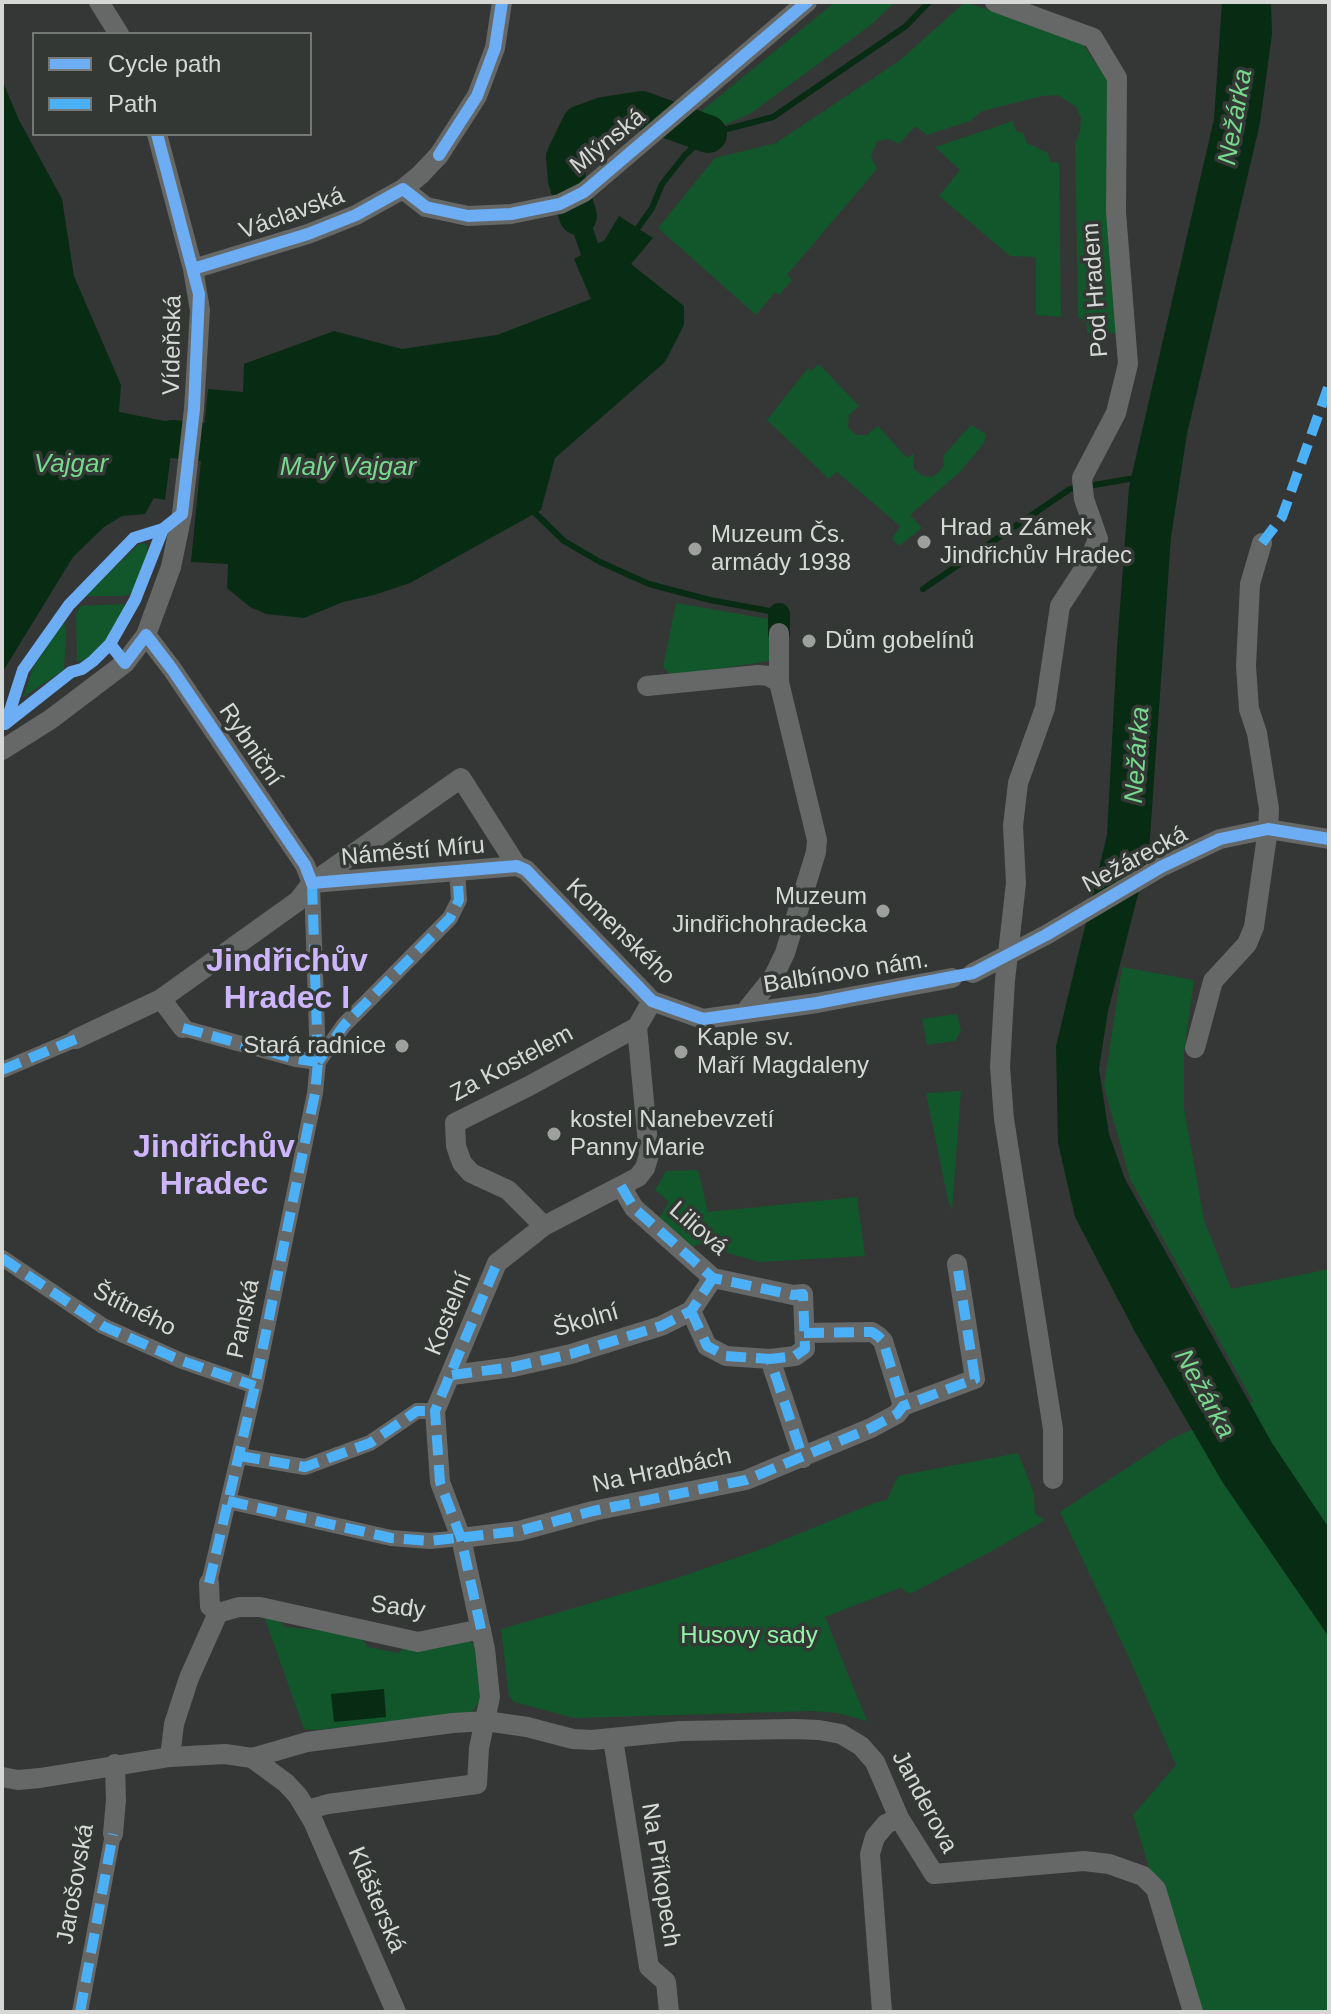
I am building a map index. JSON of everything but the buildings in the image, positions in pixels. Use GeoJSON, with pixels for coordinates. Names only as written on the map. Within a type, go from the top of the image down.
{"type":"FeatureCollection","features":[{"type":"Feature","properties":{"kind":"street"},"geometry":{"type":"LineString","coordinates":[[99,2],[118,32]]}},
{"type":"Feature","properties":{"kind":"street","name":"Václavská"},"geometry":{"type":"LineString","coordinates":[[193,269],[308,234],[356,215],[403,189],[439,155],[477,96],[495,48],[502,2]]}},
{"type":"Feature","properties":{"kind":"street","name":"Mlýnská"},"geometry":{"type":"LineString","coordinates":[[403,189],[426,207],[468,216],[511,214],[560,204],[584,192],[807,2]]}},
{"type":"Feature","properties":{"kind":"street","name":"Pod Hradem"},"geometry":{"type":"LineString","coordinates":[[995,2],[1093,38],[1117,78],[1116,212],[1128,364],[1116,413],[1083,489],[1098,539],[1088,563],[1060,606],[1045,708],[1018,783],[1013,826],[1016,898],[1008,956]]}},
{"type":"Feature","properties":{"kind":"street","name":"Vídeňská"},"geometry":{"type":"LineString","coordinates":[[2,750],[51,719],[117,670],[139,648],[171,567],[182,514],[194,409],[200,310],[193,269],[158,136]]}},
{"type":"Feature","properties":{"kind":"street"},"geometry":{"type":"LineString","coordinates":[[1195,1048],[1213,981],[1247,944],[1254,927],[1268,829],[1269,809],[1257,733],[1249,709],[1246,666],[1250,584],[1262,543]]}},
{"type":"Feature","properties":{"kind":"street"},"geometry":{"type":"LineString","coordinates":[[746,1011],[774,976],[785,953],[816,852],[815,829],[779,682],[779,633]]}},
{"type":"Feature","properties":{"kind":"street","name":"Rybniční"},"geometry":{"type":"LineString","coordinates":[[146,635],[288,841],[312,883]]}},
{"type":"Feature","properties":{"kind":"street"},"geometry":{"type":"LineString","coordinates":[[647,686],[758,675],[779,682]]}},
{"type":"Feature","properties":{"kind":"street","name":"Komenského"},"geometry":{"type":"LineString","coordinates":[[312,883],[461,778],[517,866],[526,870],[652,1001],[703,1019],[746,1011]]}},
{"type":"Feature","properties":{"kind":"street","name":"Nežárecká"},"geometry":{"type":"LineString","coordinates":[[973,973],[1161,867],[1220,839],[1268,829],[1329,839]]}},
{"type":"Feature","properties":{"kind":"street","name":"Náměstí Míru"},"geometry":{"type":"LineString","coordinates":[[318,1062],[312,883],[517,866]]}},
{"type":"Feature","properties":{"kind":"street"},"geometry":{"type":"LineString","coordinates":[[161,999],[183,1028],[296,1059],[318,1062],[344,1025],[450,918],[459,900],[457,870]]}},
{"type":"Feature","properties":{"kind":"street"},"geometry":{"type":"LineString","coordinates":[[2,1070],[161,999],[298,901],[312,883]]}},
{"type":"Feature","properties":{"kind":"street"},"geometry":{"type":"LineString","coordinates":[[1008,956],[1000,1067],[1004,1119],[1053,1429],[1053,1479]]}},
{"type":"Feature","properties":{"kind":"street","name":"Balbínovo nám."},"geometry":{"type":"LineString","coordinates":[[746,1011],[817,1003],[952,978]]}},
{"type":"Feature","properties":{"kind":"street"},"geometry":{"type":"LineString","coordinates":[[637,1027],[652,1001]]}},
{"type":"Feature","properties":{"kind":"street","name":"Kostelní"},"geometry":{"type":"LineString","coordinates":[[481,1629],[461,1538],[440,1482],[435,1411],[497,1263],[544,1226],[638,1177],[645,1168],[649,1155],[637,1027]]}},
{"type":"Feature","properties":{"kind":"street","name":"Za Kostelem"},"geometry":{"type":"LineString","coordinates":[[544,1226],[508,1190],[471,1173],[462,1163],[456,1146],[455,1123],[637,1027]]}},
{"type":"Feature","properties":{"kind":"street","name":"Panská"},"geometry":{"type":"LineString","coordinates":[[209,1583],[255,1386],[315,1093],[318,1062]]}},
{"type":"Feature","properties":{"kind":"street","name":"Liliová"},"geometry":{"type":"LineString","coordinates":[[621,1186],[634,1208],[713,1278],[793,1295],[803,1294],[804,1333]]}},
{"type":"Feature","properties":{"kind":"street","name":"Štítného"},"geometry":{"type":"LineString","coordinates":[[2,1258],[103,1326],[182,1361],[255,1386]]}},
{"type":"Feature","properties":{"kind":"street","name":"Na Hradbách"},"geometry":{"type":"LineString","coordinates":[[228,1501],[391,1538],[430,1541],[519,1531],[593,1511],[746,1480],[871,1428],[897,1414],[903,1406],[975,1379],[957,1264]]}},
{"type":"Feature","properties":{"kind":"street"},"geometry":{"type":"LineString","coordinates":[[713,1278],[691,1311],[707,1346],[726,1356],[770,1359],[795,1356],[805,1349],[804,1333],[872,1332],[883,1341],[903,1406]]}},
{"type":"Feature","properties":{"kind":"street","name":"Školní"},"geometry":{"type":"LineString","coordinates":[[452,1375],[513,1367],[571,1354],[661,1326],[691,1311]]}},
{"type":"Feature","properties":{"kind":"street"},"geometry":{"type":"LineString","coordinates":[[770,1359],[803,1458]]}},
{"type":"Feature","properties":{"kind":"street"},"geometry":{"type":"LineString","coordinates":[[240,1456],[305,1467],[370,1443],[417,1411],[435,1411]]}},
{"type":"Feature","properties":{"kind":"street"},"geometry":{"type":"LineString","coordinates":[[170,1757],[174,1724],[189,1678],[218,1613],[210,1606],[209,1583]]}},
{"type":"Feature","properties":{"kind":"street","name":"Sady"},"geometry":{"type":"LineString","coordinates":[[218,1613],[239,1607],[260,1607],[418,1642],[481,1629]]}},
{"type":"Feature","properties":{"kind":"street"},"geometry":{"type":"LineString","coordinates":[[307,1810],[328,1804],[477,1784],[479,1748],[490,1697],[481,1629]]}},
{"type":"Feature","properties":{"kind":"street","name":"Janderova"},"geometry":{"type":"LineString","coordinates":[[252,1758],[307,1742],[486,1721],[527,1727],[573,1739],[613,1739],[681,1731],[806,1729],[841,1734],[861,1746],[875,1762],[899,1818],[934,1874],[1084,1861],[1109,1864],[1143,1876],[1156,1889],[1193,2012]]}},
{"type":"Feature","properties":{"kind":"street","name":"Na Příkopech"},"geometry":{"type":"LineString","coordinates":[[613,1739],[649,1967],[666,1982],[669,2012]]}},
{"type":"Feature","properties":{"kind":"street"},"geometry":{"type":"LineString","coordinates":[[2,1777],[18,1780],[40,1778],[170,1757],[225,1754],[252,1758]]}},
{"type":"Feature","properties":{"kind":"street","name":"Klášterská"},"geometry":{"type":"LineString","coordinates":[[252,1758],[286,1783],[307,1810],[396,2012]]}},
{"type":"Feature","properties":{"kind":"street","name":"Jarošovská"},"geometry":{"type":"LineString","coordinates":[[80,2012],[113,1834],[115,1764]]}},
{"type":"Feature","properties":{"kind":"street"},"geometry":{"type":"LineString","coordinates":[[882,2012],[870,1854],[875,1837],[886,1824],[899,1818]]}},
{"type":"Feature","properties":{"kind":"green space"},"geometry":{"type":"Polygon","coordinates":[[[835,2],[895,2],[871,25],[750,114],[712,130],[689,121],[835,2]]]}},
{"type":"Feature","properties":{"kind":"green space"},"geometry":{"type":"Polygon","coordinates":[[[965,2],[1080,40],[1109,83],[1119,333],[1087,334],[1087,325],[1078,316],[1075,143],[1081,118],[1076,107],[1058,95],[982,111],[970,121],[927,135],[915,126],[899,144],[889,139],[877,141],[871,157],[877,169],[787,275],[792,280],[779,295],[775,292],[756,315],[658,228],[715,158],[776,143],[899,61],[965,2]]]}},
{"type":"Feature","properties":{"kind":"green space"},"geometry":{"type":"Polygon","coordinates":[[[1013,121],[1016,131],[1023,133],[1027,143],[1048,153],[1050,162],[1059,163],[1061,317],[1036,315],[1036,257],[1010,256],[939,196],[960,170],[935,147],[1013,121]]]}},
{"type":"Feature","properties":{"kind":"green space"},"geometry":{"type":"Polygon","coordinates":[[[819,364],[859,406],[849,415],[848,427],[856,435],[867,435],[878,426],[907,458],[914,453],[913,468],[923,476],[932,477],[939,472],[944,465],[943,456],[971,425],[986,434],[984,443],[960,472],[910,515],[922,528],[899,546],[892,539],[900,526],[837,472],[829,479],[767,420],[808,368],[811,371],[819,364]]]}},
{"type":"Feature","properties":{"kind":"green space"},"geometry":{"type":"Polygon","coordinates":[[[144,543],[147,553],[136,592],[123,596],[85,596],[138,545],[144,543]]]}},
{"type":"Feature","properties":{"kind":"green space"},"geometry":{"type":"Polygon","coordinates":[[[676,603],[774,620],[775,660],[670,674],[663,667],[676,603]]]}},
{"type":"Feature","properties":{"kind":"green space"},"geometry":{"type":"Polygon","coordinates":[[[123,604],[127,607],[111,635],[92,655],[77,663],[76,613],[80,606],[123,604]]]}},
{"type":"Feature","properties":{"kind":"green space"},"geometry":{"type":"Polygon","coordinates":[[[64,621],[64,670],[23,697],[33,668],[64,621]]]}},
{"type":"Feature","properties":{"kind":"green space"},"geometry":{"type":"Polygon","coordinates":[[[1122,967],[1194,980],[1184,1052],[1184,1108],[1204,1220],[1231,1289],[1329,1269],[1329,2012],[1193,2012],[1133,1815],[1176,1765],[1060,1512],[1171,1439],[1253,1402],[1130,1179],[1104,1086],[1122,967]]]}},
{"type":"Feature","properties":{"kind":"green space"},"geometry":{"type":"Polygon","coordinates":[[[957,1014],[961,1031],[955,1041],[927,1045],[922,1019],[957,1014]]]}},
{"type":"Feature","properties":{"kind":"green space"},"geometry":{"type":"Polygon","coordinates":[[[961,1091],[952,1210],[926,1093],[961,1091]]]}},
{"type":"Feature","properties":{"kind":"green space"},"geometry":{"type":"Polygon","coordinates":[[[698,1170],[708,1212],[857,1197],[865,1256],[759,1262],[697,1244],[693,1248],[658,1220],[669,1202],[655,1190],[666,1171],[698,1170]]]}},
{"type":"Feature","properties":{"kind":"green space","name":"Husovy sady"},"geometry":{"type":"Polygon","coordinates":[[[1018,1453],[1034,1493],[1035,1514],[1045,1520],[910,1594],[900,1588],[825,1617],[867,1721],[814,1711],[574,1718],[514,1702],[509,1696],[501,1629],[674,1579],[759,1550],[887,1500],[898,1476],[1018,1453]]]}},
{"type":"Feature","properties":{"kind":"green space"},"geometry":{"type":"Polygon","coordinates":[[[264,1616],[275,1617],[285,1627],[358,1634],[368,1647],[399,1653],[406,1645],[469,1640],[474,1645],[481,1700],[471,1713],[304,1729],[264,1616]]]}},
{"type":"Feature","properties":{"kind":"water","name":"Nežárka"},"geometry":{"type":"Polygon","coordinates":[[[1222,2],[1271,2],[1272,34],[1260,123],[1187,434],[1171,537],[1149,852],[1108,1011],[1099,1069],[1109,1134],[1125,1179],[1272,1443],[1329,1528],[1329,1637],[1223,1483],[1135,1332],[1075,1217],[1058,1143],[1056,1046],[1107,835],[1129,487],[1214,119],[1222,2]]]}},
{"type":"Feature","properties":{"kind":"water","name":"Vajgar"},"geometry":{"type":"Polygon","coordinates":[[[2,80],[19,120],[62,199],[74,276],[121,385],[119,412],[175,423],[165,500],[154,498],[145,514],[122,516],[104,527],[73,557],[2,673],[2,80]]]}},
{"type":"Feature","properties":{"kind":"water","name":"Malý Vajgar"},"geometry":{"type":"Polygon","coordinates":[[[587,211],[598,243],[604,241],[619,216],[653,238],[631,264],[684,306],[684,325],[665,362],[555,458],[541,510],[410,583],[343,602],[304,618],[266,614],[250,607],[227,588],[228,564],[191,562],[208,389],[243,392],[244,364],[334,331],[402,349],[497,335],[591,299],[574,259],[581,255],[569,220],[587,211]]]}},
{"type":"Feature","properties":{"kind":"water"},"geometry":{"type":"Polygon","coordinates":[[[384,1689],[386,1717],[334,1722],[331,1694],[384,1689]]]}},
{"type":"Feature","properties":{"kind":"waterway"},"geometry":{"type":"LineString","coordinates":[[635,232],[652,208],[662,184],[685,155],[708,134],[773,117],[906,26],[929,2]]}},
{"type":"Feature","properties":{"kind":"waterway"},"geometry":{"type":"LineString","coordinates":[[578,216],[567,180],[565,157],[581,124],[603,116],[642,110],[708,134]]}},
{"type":"Feature","properties":{"kind":"waterway"},"geometry":{"type":"LineString","coordinates":[[173,439],[203,442]]}},
{"type":"Feature","properties":{"kind":"waterway"},"geometry":{"type":"LineString","coordinates":[[923,589],[1070,489],[1135,478]]}},
{"type":"Feature","properties":{"kind":"waterway"},"geometry":{"type":"LineString","coordinates":[[535,513],[564,541],[600,562],[649,584],[710,600],[786,614]]}},
{"type":"Feature","properties":{"kind":"waterway"},"geometry":{"type":"LineString","coordinates":[[779,614],[779,633]]}},
{"type":"Feature","properties":{"kind":"marked path"},"geometry":{"type":"LineString","coordinates":[[1262,543],[1282,517],[1329,385]]}},
{"type":"Feature","properties":{"kind":"marked path"},"geometry":{"type":"LineString","coordinates":[[318,1062],[344,1025],[450,918],[459,900],[457,870]]}},
{"type":"Feature","properties":{"kind":"marked path"},"geometry":{"type":"LineString","coordinates":[[209,1583],[255,1386],[315,1093],[318,1062],[312,883]]}},
{"type":"Feature","properties":{"kind":"marked path"},"geometry":{"type":"LineString","coordinates":[[183,1028],[296,1059],[318,1062]]}},
{"type":"Feature","properties":{"kind":"marked path"},"geometry":{"type":"LineString","coordinates":[[2,1070],[76,1039]]}},
{"type":"Feature","properties":{"kind":"marked path"},"geometry":{"type":"LineString","coordinates":[[621,1186],[634,1208],[713,1278],[793,1295],[803,1294],[805,1349],[795,1356],[770,1359],[803,1458]]}},
{"type":"Feature","properties":{"kind":"marked path"},"geometry":{"type":"LineString","coordinates":[[2,1258],[103,1326],[182,1361],[255,1386]]}},
{"type":"Feature","properties":{"kind":"marked path"},"geometry":{"type":"LineString","coordinates":[[481,1629],[461,1538],[440,1482],[435,1411],[497,1263]]}},
{"type":"Feature","properties":{"kind":"marked path"},"geometry":{"type":"LineString","coordinates":[[228,1501],[391,1538],[430,1541],[519,1531],[593,1511],[746,1480],[871,1428],[897,1414],[903,1406],[975,1379],[957,1264]]}},
{"type":"Feature","properties":{"kind":"marked path"},"geometry":{"type":"LineString","coordinates":[[452,1375],[513,1367],[571,1354],[661,1326],[691,1311],[713,1278]]}},
{"type":"Feature","properties":{"kind":"marked path"},"geometry":{"type":"LineString","coordinates":[[691,1311],[707,1346],[726,1356],[770,1359]]}},
{"type":"Feature","properties":{"kind":"marked path"},"geometry":{"type":"LineString","coordinates":[[804,1333],[872,1332],[878,1336],[883,1341],[903,1406]]}},
{"type":"Feature","properties":{"kind":"marked path"},"geometry":{"type":"LineString","coordinates":[[240,1456],[305,1467],[370,1443],[417,1411],[435,1411]]}},
{"type":"Feature","properties":{"kind":"marked path"},"geometry":{"type":"LineString","coordinates":[[80,2012],[113,1834]]}},
{"type":"Feature","properties":{"kind":"cycle path"},"geometry":{"type":"LineString","coordinates":[[439,155],[477,96],[495,48],[502,2]]}},
{"type":"Feature","properties":{"kind":"cycle path"},"geometry":{"type":"LineString","coordinates":[[193,269],[308,234],[356,215],[403,189],[426,207],[468,216],[511,214],[560,204],[584,192],[807,2]]}},
{"type":"Feature","properties":{"kind":"cycle path"},"geometry":{"type":"LineString","coordinates":[[6,723],[23,670],[69,605],[134,538],[163,529],[182,514],[194,409],[199,294],[158,136]]}},
{"type":"Feature","properties":{"kind":"cycle path"},"geometry":{"type":"LineString","coordinates":[[5,724],[71,672],[93,661],[110,644],[135,600],[163,529]]}},
{"type":"Feature","properties":{"kind":"cycle path"},"geometry":{"type":"LineString","coordinates":[[110,644],[125,663],[146,635],[305,865],[312,883],[517,866],[526,870],[652,1001],[703,1019],[817,1003],[973,973],[1046,935],[1161,867],[1220,839],[1268,829],[1329,839]]}},
{"type":"Feature","properties":{"kind":"place","name":"Hrad a Zámek Jindřichův Hradec"},"geometry":{"type":"Point","coordinates":[924,542]}},
{"type":"Feature","properties":{"kind":"place","name":"Muzeum Čs. armády 1938"},"geometry":{"type":"Point","coordinates":[695,549]}},
{"type":"Feature","properties":{"kind":"place","name":"Dům gobelínů"},"geometry":{"type":"Point","coordinates":[809,641]}},
{"type":"Feature","properties":{"kind":"place","name":"Muzeum Jindřichohradecka"},"geometry":{"type":"Point","coordinates":[883,911]}},
{"type":"Feature","properties":{"kind":"place","name":"Stará radnice"},"geometry":{"type":"Point","coordinates":[402,1046]}},
{"type":"Feature","properties":{"kind":"place","name":"Kaple sv. Maří Magdaleny"},"geometry":{"type":"Point","coordinates":[681,1052]}},
{"type":"Feature","properties":{"kind":"place","name":"kostel Nanebevzetí Panny Marie"},"geometry":{"type":"Point","coordinates":[554,1134]}},
{"type":"Feature","properties":{"kind":"district","name":"Jindřichův Hradec I"},"geometry":{"type":"Point","coordinates":[287,980]}},
{"type":"Feature","properties":{"kind":"district","name":"Jindřichův Hradec"},"geometry":{"type":"Point","coordinates":[214,1166]}}]}
